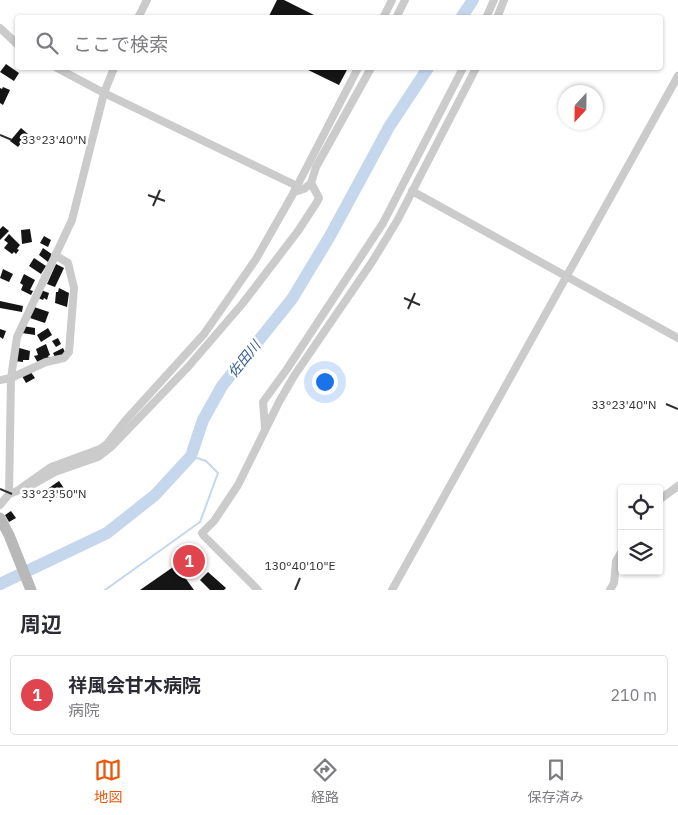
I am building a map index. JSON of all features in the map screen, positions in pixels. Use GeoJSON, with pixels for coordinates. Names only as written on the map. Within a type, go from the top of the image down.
{"type":"FeatureCollection","features":[{"type":"Feature","properties":{"kind":"main road"},"geometry":{"type":"LineString","coordinates":[[0,518],[31,590]]}},
{"type":"Feature","properties":{"kind":"street"},"geometry":{"type":"LineString","coordinates":[[139,15],[146,0]]}},
{"type":"Feature","properties":{"kind":"street"},"geometry":{"type":"LineString","coordinates":[[385,15],[392,0]]}},
{"type":"Feature","properties":{"kind":"street"},"geometry":{"type":"LineString","coordinates":[[398,15],[405,0]]}},
{"type":"Feature","properties":{"kind":"street"},"geometry":{"type":"LineString","coordinates":[[487,15],[494,0]]}},
{"type":"Feature","properties":{"kind":"street"},"geometry":{"type":"LineString","coordinates":[[498,15],[504,0]]}},
{"type":"Feature","properties":{"kind":"street"},"geometry":{"type":"LineString","coordinates":[[0,28],[15,42]]}},
{"type":"Feature","properties":{"kind":"street"},"geometry":{"type":"LineString","coordinates":[[61,70],[104,93],[295,185],[294,192]]}},
{"type":"Feature","properties":{"kind":"street"},"geometry":{"type":"LineString","coordinates":[[9,494],[11,378],[17,337],[72,220],[104,93],[113,70]]}},
{"type":"Feature","properties":{"kind":"street"},"geometry":{"type":"LineString","coordinates":[[17,491],[51,468],[100,449],[107,444],[125,421],[204,334],[256,259],[294,192],[357,70]]}},
{"type":"Feature","properties":{"kind":"street"},"geometry":{"type":"LineString","coordinates":[[294,192],[304,189],[311,183],[316,168],[370,70]]}},
{"type":"Feature","properties":{"kind":"street"},"geometry":{"type":"LineString","coordinates":[[265,429],[263,402],[383,223],[462,70]]}},
{"type":"Feature","properties":{"kind":"street"},"geometry":{"type":"LineString","coordinates":[[258,590],[202,533],[214,521],[238,484],[294,376],[372,262],[412,191],[475,70]]}},
{"type":"Feature","properties":{"kind":"street"},"geometry":{"type":"LineString","coordinates":[[392,590],[678,76]]}},
{"type":"Feature","properties":{"kind":"street"},"geometry":{"type":"LineString","coordinates":[[0,505],[9,494],[40,482],[55,472],[98,457],[112,446],[193,361],[268,272],[319,198],[311,183]]}},
{"type":"Feature","properties":{"kind":"street"},"geometry":{"type":"LineString","coordinates":[[412,191],[678,338]]}},
{"type":"Feature","properties":{"kind":"street"},"geometry":{"type":"LineString","coordinates":[[0,380],[11,378],[46,362],[64,358],[69,352],[74,288],[68,263],[55,255]]}},
{"type":"Feature","properties":{"kind":"street"},"geometry":{"type":"LineString","coordinates":[[663,497],[678,486]]}},
{"type":"Feature","properties":{"kind":"street"},"geometry":{"type":"LineString","coordinates":[[610,590],[614,582],[618,557]]}},
{"type":"Feature","properties":{"kind":"building"},"geometry":{"type":"Polygon","coordinates":[[[277,0],[284,0],[314,15],[270,15],[277,0]]]}},
{"type":"Feature","properties":{"kind":"building"},"geometry":{"type":"Polygon","coordinates":[[[6,64],[19,73],[14,81],[0,72],[6,64]]]}},
{"type":"Feature","properties":{"kind":"building"},"geometry":{"type":"Polygon","coordinates":[[[308,70],[347,70],[339,85],[308,70]]]}},
{"type":"Feature","properties":{"kind":"building"},"geometry":{"type":"Polygon","coordinates":[[[3,87],[10,90],[3,105],[0,103],[0,88],[2,89],[3,87]]]}},
{"type":"Feature","properties":{"kind":"building"},"geometry":{"type":"Polygon","coordinates":[[[21,128],[28,134],[18,147],[10,141],[21,128]]]}},
{"type":"Feature","properties":{"kind":"building"},"geometry":{"type":"Polygon","coordinates":[[[3,226],[9,231],[0,240],[0,229],[3,226]]]}},
{"type":"Feature","properties":{"kind":"building"},"geometry":{"type":"Polygon","coordinates":[[[30,229],[32,242],[22,244],[21,230],[30,229]]]}},
{"type":"Feature","properties":{"kind":"building"},"geometry":{"type":"Polygon","coordinates":[[[9,234],[20,245],[16,254],[14,252],[12,254],[4,248],[8,243],[4,240],[9,234]]]}},
{"type":"Feature","properties":{"kind":"building"},"geometry":{"type":"Polygon","coordinates":[[[44,236],[51,240],[48,247],[40,243],[44,236]]]}},
{"type":"Feature","properties":{"kind":"building"},"geometry":{"type":"Polygon","coordinates":[[[43,248],[53,255],[48,262],[39,255],[43,248]]]}},
{"type":"Feature","properties":{"kind":"building"},"geometry":{"type":"Polygon","coordinates":[[[34,258],[46,266],[41,274],[29,266],[34,258]]]}},
{"type":"Feature","properties":{"kind":"building"},"geometry":{"type":"Polygon","coordinates":[[[56,264],[64,268],[55,287],[47,284],[56,264]]]}},
{"type":"Feature","properties":{"kind":"building"},"geometry":{"type":"Polygon","coordinates":[[[3,269],[13,274],[9,282],[0,278],[3,269]]]}},
{"type":"Feature","properties":{"kind":"building"},"geometry":{"type":"Polygon","coordinates":[[[24,274],[35,280],[30,290],[33,291],[31,295],[21,290],[23,285],[20,283],[24,274]]]}},
{"type":"Feature","properties":{"kind":"building"},"geometry":{"type":"Polygon","coordinates":[[[59,288],[69,293],[67,307],[55,303],[56,292],[58,292],[59,288]]]}},
{"type":"Feature","properties":{"kind":"building"},"geometry":{"type":"Polygon","coordinates":[[[41,290],[49,293],[47,300],[38,298],[41,290]]]}},
{"type":"Feature","properties":{"kind":"building"},"geometry":{"type":"Polygon","coordinates":[[[0,301],[23,306],[22,312],[0,308],[0,301]]]}},
{"type":"Feature","properties":{"kind":"building"},"geometry":{"type":"Polygon","coordinates":[[[34,307],[49,312],[45,323],[30,318],[34,307]]]}},
{"type":"Feature","properties":{"kind":"building"},"geometry":{"type":"Polygon","coordinates":[[[23,326],[35,328],[35,335],[22,333],[23,326]]]}},
{"type":"Feature","properties":{"kind":"building"},"geometry":{"type":"Polygon","coordinates":[[[48,328],[52,335],[41,342],[37,335],[48,328]]]}},
{"type":"Feature","properties":{"kind":"building"},"geometry":{"type":"Polygon","coordinates":[[[0,329],[6,331],[3,339],[0,337],[0,329]]]}},
{"type":"Feature","properties":{"kind":"building"},"geometry":{"type":"Polygon","coordinates":[[[58,338],[61,344],[56,347],[52,341],[58,338]]]}},
{"type":"Feature","properties":{"kind":"building"},"geometry":{"type":"Polygon","coordinates":[[[46,344],[50,355],[48,356],[49,358],[38,363],[34,356],[38,355],[36,349],[46,344]]]}},
{"type":"Feature","properties":{"kind":"building"},"geometry":{"type":"Polygon","coordinates":[[[16,347],[30,351],[29,360],[23,360],[23,362],[14,361],[16,347]]]}},
{"type":"Feature","properties":{"kind":"building"},"geometry":{"type":"Polygon","coordinates":[[[63,348],[66,354],[56,359],[53,353],[63,348]]]}},
{"type":"Feature","properties":{"kind":"building"},"geometry":{"type":"Polygon","coordinates":[[[30,371],[35,378],[26,383],[22,376],[30,371]]]}},
{"type":"Feature","properties":{"kind":"building"},"geometry":{"type":"Polygon","coordinates":[[[59,481],[66,491],[50,502],[43,492],[59,481]]]}},
{"type":"Feature","properties":{"kind":"building"},"geometry":{"type":"Polygon","coordinates":[[[11,511],[16,518],[9,522],[5,515],[11,511]]]}},
{"type":"Feature","properties":{"kind":"building"},"geometry":{"type":"Polygon","coordinates":[[[176,565],[194,590],[140,590],[176,565]]]}},
{"type":"Feature","properties":{"kind":"building"},"geometry":{"type":"Polygon","coordinates":[[[208,572],[226,588],[224,590],[210,590],[200,580],[208,572]]]}},
{"type":"Feature","properties":{"kind":"waterway","name":"佐田川"},"geometry":{"type":"LineString","coordinates":[[463,15],[473,0]]}},
{"type":"Feature","properties":{"kind":"waterway","name":"佐田川"},"geometry":{"type":"LineString","coordinates":[[0,584],[107,533],[155,495],[191,456],[203,420],[222,386],[292,299],[330,236],[389,127],[427,70]]}},
{"type":"Feature","properties":{"kind":"waterway"},"geometry":{"type":"LineString","coordinates":[[105,590],[200,522],[218,473],[206,461],[191,456]]}},
{"type":"Feature","properties":{"kind":"place","name":"祥風会甘木病院"},"geometry":{"type":"Point","coordinates":[189,561]}}]}
